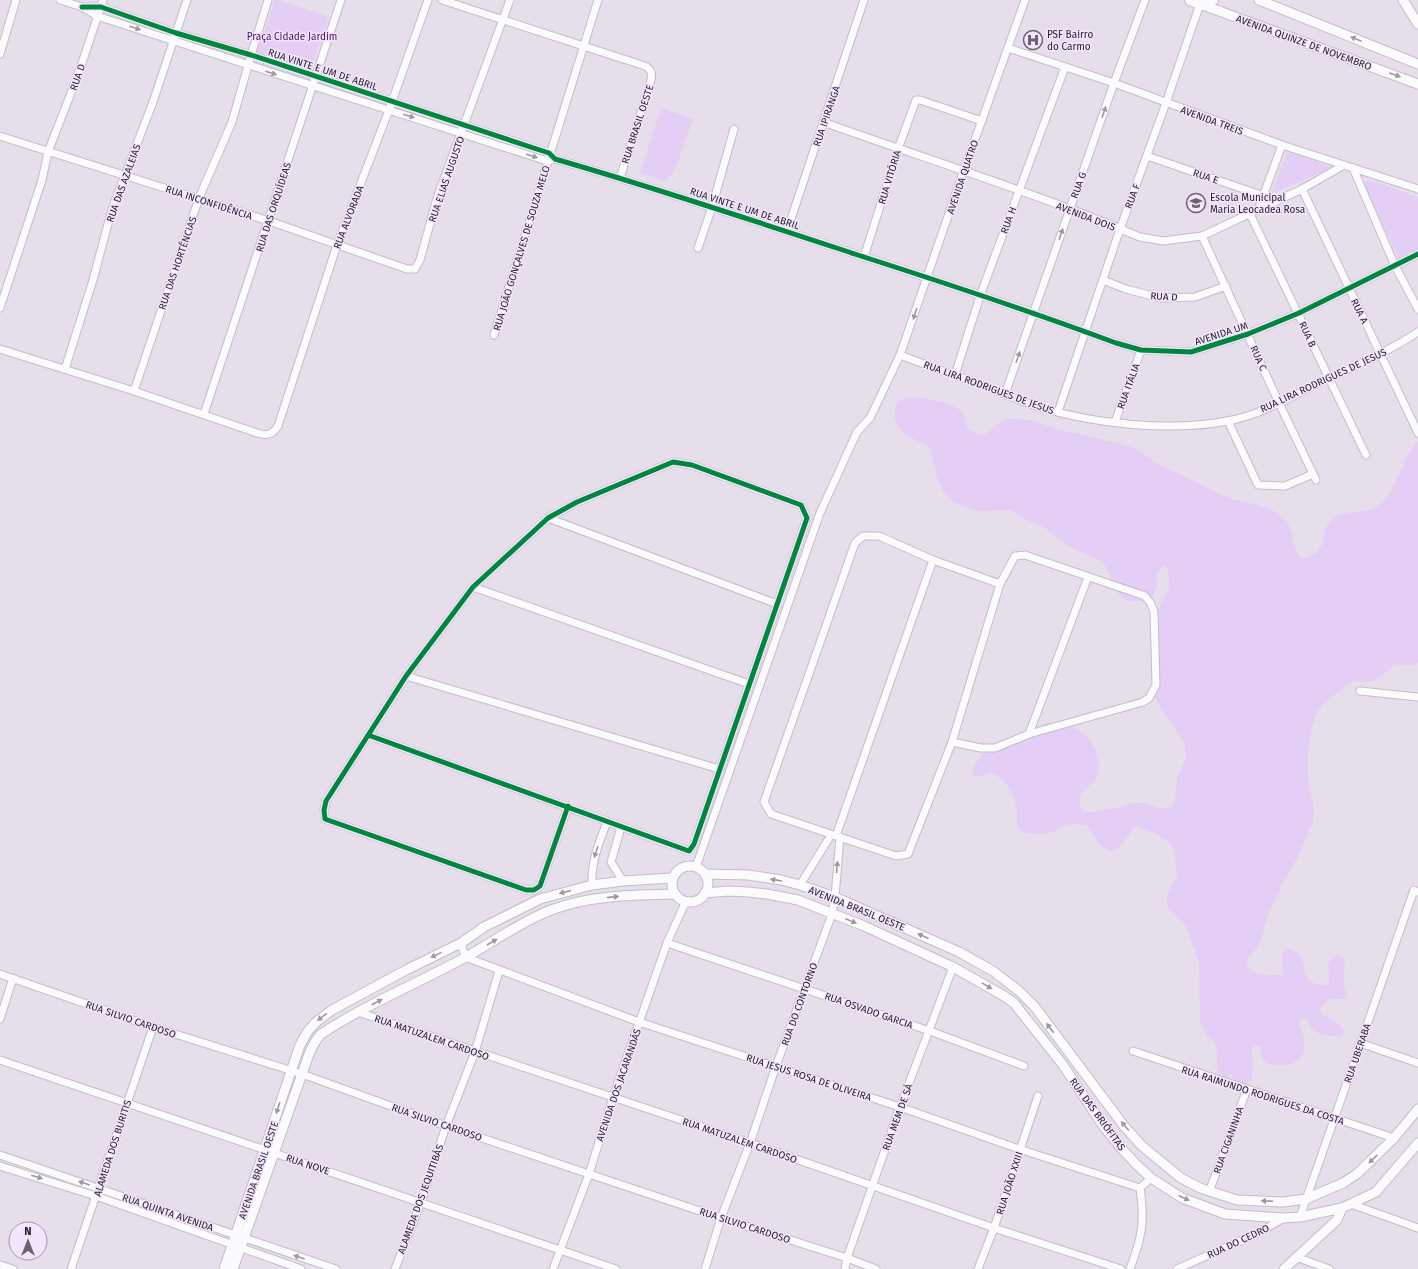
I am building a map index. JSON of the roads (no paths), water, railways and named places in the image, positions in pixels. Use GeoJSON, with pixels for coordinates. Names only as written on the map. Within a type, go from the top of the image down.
{"type":"FeatureCollection","features":[{"type":"Feature","properties":{"kind":"main road"},"geometry":{"type":"LineString","coordinates":[[1197,2],[1213,0]]}},
{"type":"Feature","properties":{"kind":"street"},"geometry":{"type":"LineString","coordinates":[[0,54],[16,0]]}},
{"type":"Feature","properties":{"kind":"street","name":"RUA VINTE E UM DE ABRIL"},"geometry":{"type":"LineString","coordinates":[[60,0],[82,7],[97,16],[248,66],[547,161]]}},
{"type":"Feature","properties":{"kind":"street","name":"RUA DAS AZALEIAS"},"geometry":{"type":"LineString","coordinates":[[65,369],[93,280],[112,209],[153,102],[187,0]]}},
{"type":"Feature","properties":{"kind":"street","name":"RUA DAS HORTÊNCIAS"},"geometry":{"type":"LineString","coordinates":[[134,391],[199,198],[232,122],[268,0]]}},
{"type":"Feature","properties":{"kind":"street","name":"RUA DAS ORQUÍDEAS"},"geometry":{"type":"LineString","coordinates":[[204,414],[341,0]]}},
{"type":"Feature","properties":{"kind":"street","name":"RUA ALVORADA"},"geometry":{"type":"LineString","coordinates":[[204,414],[257,433],[267,435],[278,426],[337,245],[389,110],[428,0]]}},
{"type":"Feature","properties":{"kind":"street"},"geometry":{"type":"LineString","coordinates":[[442,0],[584,46]]}},
{"type":"Feature","properties":{"kind":"street","name":"RUA ELIAS AUGUSTO"},"geometry":{"type":"LineString","coordinates":[[416,267],[420,260],[437,198],[510,0]]}},
{"type":"Feature","properties":{"kind":"street","name":"RUA JOÃO GONÇALVES DE SOUZA MELO"},"geometry":{"type":"LineString","coordinates":[[494,335],[549,153],[598,0]]}},
{"type":"Feature","properties":{"kind":"street","name":"RUA IPIRANGA"},"geometry":{"type":"LineString","coordinates":[[787,231],[864,0]]}},
{"type":"Feature","properties":{"kind":"street","name":"AVENIDA QUATRO"},"geometry":{"type":"LineString","coordinates":[[696,867],[820,512],[857,432],[870,418],[900,355],[1025,0]]}},
{"type":"Feature","properties":{"kind":"street","name":"RUA G"},"geometry":{"type":"LineString","coordinates":[[1005,394],[1069,209],[1145,0]]}},
{"type":"Feature","properties":{"kind":"street","name":"AVENIDA QUINZE DE NOVEMBRO"},"geometry":{"type":"LineString","coordinates":[[1259,0],[1418,64]]}},
{"type":"Feature","properties":{"kind":"street"},"geometry":{"type":"LineString","coordinates":[[1403,0],[1418,24]]}},
{"type":"Feature","properties":{"kind":"street","name":"AVENIDA QUINZE DE NOVEMBRO"},"geometry":{"type":"LineString","coordinates":[[1197,2],[1418,84]]}},
{"type":"Feature","properties":{"kind":"street","name":"RUA F"},"geometry":{"type":"LineString","coordinates":[[1058,412],[1120,229],[1166,104],[1197,2]]}},
{"type":"Feature","properties":{"kind":"street","name":"RUA VINTE E UM DE ABRIL"},"geometry":{"type":"LineString","coordinates":[[82,7],[102,4],[176,33],[251,55],[549,153],[555,159],[712,207],[928,277]]}},
{"type":"Feature","properties":{"kind":"street","name":"RUA D"},"geometry":{"type":"LineString","coordinates":[[0,308],[42,180],[48,152],[78,75],[102,4]]}},
{"type":"Feature","properties":{"kind":"street","name":"RUA BRASIL OESTE"},"geometry":{"type":"LineString","coordinates":[[584,46],[642,65],[650,70],[652,75],[620,178]]}},
{"type":"Feature","properties":{"kind":"street","name":"AVENIDA TREIS"},"geometry":{"type":"LineString","coordinates":[[1008,48],[1114,84],[1282,145],[1418,189]]}},
{"type":"Feature","properties":{"kind":"street","name":"RUA H"},"geometry":{"type":"LineString","coordinates":[[955,375],[980,296],[1065,67]]}},
{"type":"Feature","properties":{"kind":"street","name":"RUA VITÓRIA"},"geometry":{"type":"LineString","coordinates":[[864,257],[915,100],[918,99],[982,121]]}},
{"type":"Feature","properties":{"kind":"street","name":"AVENIDA DOIS"},"geometry":{"type":"LineString","coordinates":[[823,122],[898,149],[964,170],[1140,237],[1155,241],[1202,236],[1302,189],[1344,165]]}},
{"type":"Feature","properties":{"kind":"street"},"geometry":{"type":"LineString","coordinates":[[698,248],[712,207],[734,129]]}},
{"type":"Feature","properties":{"kind":"street","name":"RUA INCONFIDÊNCIA"},"geometry":{"type":"LineString","coordinates":[[0,136],[199,198],[407,269],[415,269],[416,267]]}},
{"type":"Feature","properties":{"kind":"street"},"geometry":{"type":"LineString","coordinates":[[1258,210],[1282,145]]}},
{"type":"Feature","properties":{"kind":"street","name":"RUA E"},"geometry":{"type":"LineString","coordinates":[[1148,156],[1264,196]]}},
{"type":"Feature","properties":{"kind":"street"},"geometry":{"type":"LineString","coordinates":[[547,161],[555,159]]}},
{"type":"Feature","properties":{"kind":"street"},"geometry":{"type":"LineString","coordinates":[[1353,168],[1395,266],[1418,309]]}},
{"type":"Feature","properties":{"kind":"street","name":"RUA A"},"geometry":{"type":"LineString","coordinates":[[1302,189],[1418,433]]}},
{"type":"Feature","properties":{"kind":"street","name":"RUA B"},"geometry":{"type":"LineString","coordinates":[[1250,214],[1299,313],[1328,378],[1366,455]]}},
{"type":"Feature","properties":{"kind":"street","name":"RUA C"},"geometry":{"type":"LineString","coordinates":[[1202,236],[1314,477],[1285,486],[1258,485],[1228,421]]}},
{"type":"Feature","properties":{"kind":"street","name":"AVENIDA UM"},"geometry":{"type":"LineString","coordinates":[[928,277],[1116,343],[1141,350],[1191,352],[1248,334],[1299,313],[1418,254]]}},
{"type":"Feature","properties":{"kind":"street","name":"RUA D"},"geometry":{"type":"LineString","coordinates":[[1103,280],[1126,289],[1160,298],[1195,297],[1226,286]]}},
{"type":"Feature","properties":{"kind":"street","name":"RUA LIRA RODRIGUES DE JESUS"},"geometry":{"type":"LineString","coordinates":[[900,355],[1058,412],[1115,422],[1176,427],[1228,421],[1251,414],[1279,403],[1328,378],[1381,354],[1418,332]]}},
{"type":"Feature","properties":{"kind":"street"},"geometry":{"type":"LineString","coordinates":[[0,349],[204,414]]}},
{"type":"Feature","properties":{"kind":"street","name":"RUA ITÁLIA"},"geometry":{"type":"LineString","coordinates":[[1115,422],[1141,350]]}},
{"type":"Feature","properties":{"kind":"street"},"geometry":{"type":"LineString","coordinates":[[368,735],[568,806],[621,828],[689,851],[694,844],[807,518],[801,505],[692,465],[673,462],[577,502],[548,518],[473,587],[406,676],[326,800],[324,810],[326,819],[526,890],[534,890],[540,886],[568,806]]}},
{"type":"Feature","properties":{"kind":"street"},"geometry":{"type":"LineString","coordinates":[[548,518],[777,604]]}},
{"type":"Feature","properties":{"kind":"street"},"geometry":{"type":"LineString","coordinates":[[952,742],[981,748],[995,748],[1029,734],[1143,702],[1149,698],[1156,685],[1154,612],[1151,604],[1145,596],[1025,555],[1015,556],[1000,584],[952,742],[908,854],[896,856],[771,814],[764,802],[855,543],[863,536],[879,536],[933,560],[1000,584]]}},
{"type":"Feature","properties":{"kind":"street"},"geometry":{"type":"LineString","coordinates":[[800,884],[836,836],[933,560]]}},
{"type":"Feature","properties":{"kind":"street"},"geometry":{"type":"LineString","coordinates":[[1029,734],[1088,577]]}},
{"type":"Feature","properties":{"kind":"street"},"geometry":{"type":"LineString","coordinates":[[473,587],[749,684]]}},
{"type":"Feature","properties":{"kind":"street"},"geometry":{"type":"LineString","coordinates":[[406,676],[719,769]]}},
{"type":"Feature","properties":{"kind":"street"},"geometry":{"type":"LineString","coordinates":[[1360,691],[1418,697]]}},
{"type":"Feature","properties":{"kind":"street"},"geometry":{"type":"LineString","coordinates":[[588,900],[594,859],[607,822]]}},
{"type":"Feature","properties":{"kind":"street"},"geometry":{"type":"LineString","coordinates":[[621,828],[611,862],[623,881]]}},
{"type":"Feature","properties":{"kind":"street","name":"RUA DO CONTORNO"},"geometry":{"type":"LineString","coordinates":[[705,1269],[721,1218],[750,1143],[776,1066],[832,914],[835,897],[836,836]]}},
{"type":"Feature","properties":{"kind":"street"},"geometry":{"type":"LineString","coordinates":[[684,867],[696,867],[705,874],[708,884],[705,893],[697,900],[686,901],[674,894],[672,889],[672,878],[679,870],[684,867]]}},
{"type":"Feature","properties":{"kind":"street","name":"AVENIDA BRASIL OESTE"},"geometry":{"type":"LineString","coordinates":[[705,874],[748,875],[800,884],[835,897],[959,952],[993,971],[1019,991],[1035,1007],[1074,1060]]}},
{"type":"Feature","properties":{"kind":"street","name":"AVENIDA BRASIL OESTE"},"geometry":{"type":"LineString","coordinates":[[234,1269],[237,1246],[290,1071],[300,1045],[308,1031],[316,1022],[332,1010],[406,970],[461,943],[484,927],[540,899],[589,886],[623,881],[672,878]]}},
{"type":"Feature","properties":{"kind":"street","name":"AVENIDA BRASIL OESTE"},"geometry":{"type":"LineString","coordinates":[[705,893],[728,891],[768,894],[798,900],[864,926],[953,967],[980,981],[1014,1003],[1063,1065]]}},
{"type":"Feature","properties":{"kind":"street","name":"RUA UBERABA"},"geometry":{"type":"LineString","coordinates":[[1300,1217],[1360,1043],[1416,891]]}},
{"type":"Feature","properties":{"kind":"street","name":"AVENIDA BRASIL OESTE"},"geometry":{"type":"LineString","coordinates":[[240,1237],[274,1153],[316,1039],[328,1029],[465,957],[535,917],[552,910],[588,900],[637,895],[674,894]]}},
{"type":"Feature","properties":{"kind":"street","name":"AVENIDA DOS JACARANDÁS"},"geometry":{"type":"LineString","coordinates":[[553,1269],[589,1174],[613,1097],[667,943],[686,901]]}},
{"type":"Feature","properties":{"kind":"street"},"geometry":{"type":"LineString","coordinates":[[461,943],[465,957]]}},
{"type":"Feature","properties":{"kind":"street","name":"RUA OSVADO GARCIA"},"geometry":{"type":"LineString","coordinates":[[667,943],[930,1030],[1024,1066]]}},
{"type":"Feature","properties":{"kind":"street","name":"RUA JESUS ROSA DE OLIVEIRA"},"geometry":{"type":"LineString","coordinates":[[465,957],[639,1022],[900,1107],[1020,1149],[1140,1188]]}},
{"type":"Feature","properties":{"kind":"street","name":"RUA MEM DE SÁ"},"geometry":{"type":"LineString","coordinates":[[845,1269],[847,1258],[900,1107],[953,967]]}},
{"type":"Feature","properties":{"kind":"street","name":"ALAMEDA DOS JEQUITIBÁS"},"geometry":{"type":"LineString","coordinates":[[395,1269],[421,1202],[446,1126],[475,1052],[500,971]]}},
{"type":"Feature","properties":{"kind":"street","name":"RUA SILVIO CARDOSO"},"geometry":{"type":"LineString","coordinates":[[0,974],[153,1026],[302,1074],[446,1126],[721,1218],[847,1258],[876,1269]]}},
{"type":"Feature","properties":{"kind":"street"},"geometry":{"type":"LineString","coordinates":[[0,1019],[13,978]]}},
{"type":"Feature","properties":{"kind":"street","name":"RUA MATUZALEM CARDOSO"},"geometry":{"type":"LineString","coordinates":[[358,1012],[750,1143],[994,1228],[1121,1269]]}},
{"type":"Feature","properties":{"kind":"street","name":"ALAMEDA DOS BURITIS"},"geometry":{"type":"LineString","coordinates":[[71,1269],[153,1026]]}},
{"type":"Feature","properties":{"kind":"street"},"geometry":{"type":"LineString","coordinates":[[1360,1043],[1418,1063]]}},
{"type":"Feature","properties":{"kind":"street","name":"RUA RAIMUNDO RODRIGUES DA COSTA"},"geometry":{"type":"LineString","coordinates":[[1133,1051],[1394,1138]]}},
{"type":"Feature","properties":{"kind":"street","name":"RUA NOVE"},"geometry":{"type":"LineString","coordinates":[[0,1060],[421,1202],[559,1251],[616,1269]]}},
{"type":"Feature","properties":{"kind":"street","name":"RUA DAS BRIÓFITAS"},"geometry":{"type":"LineString","coordinates":[[1074,1060],[1124,1126],[1162,1163],[1181,1178],[1209,1192],[1237,1200],[1283,1202],[1306,1199],[1343,1183],[1357,1174],[1394,1138],[1418,1110]]}},
{"type":"Feature","properties":{"kind":"street","name":"RUA DAS BRIÓFITAS"},"geometry":{"type":"LineString","coordinates":[[1063,1065],[1104,1127],[1128,1156],[1151,1178],[1182,1198],[1225,1214],[1284,1218]]}},
{"type":"Feature","properties":{"kind":"street","name":"RUA CIGANINHA"},"geometry":{"type":"LineString","coordinates":[[1209,1192],[1247,1089]]}},
{"type":"Feature","properties":{"kind":"street","name":"RUA JOÃO XXIII"},"geometry":{"type":"LineString","coordinates":[[978,1269],[994,1228],[1038,1096]]}},
{"type":"Feature","properties":{"kind":"street","name":"RUA DO CEDRO"},"geometry":{"type":"LineString","coordinates":[[1177,1269],[1258,1233],[1284,1218],[1300,1217],[1342,1208],[1376,1192],[1418,1143]]}},
{"type":"Feature","properties":{"kind":"street"},"geometry":{"type":"LineString","coordinates":[[1128,1156],[1141,1144]]}},
{"type":"Feature","properties":{"kind":"street","name":"RUA QUINTA AVENIDA"},"geometry":{"type":"LineString","coordinates":[[0,1154],[336,1269]]}},
{"type":"Feature","properties":{"kind":"street","name":"RUA QUINTA AVENIDA"},"geometry":{"type":"LineString","coordinates":[[0,1166],[96,1196],[302,1269]]}},
{"type":"Feature","properties":{"kind":"street"},"geometry":{"type":"LineString","coordinates":[[1130,1269],[1142,1232],[1143,1209],[1140,1188],[1151,1178]]}},
{"type":"Feature","properties":{"kind":"street"},"geometry":{"type":"LineString","coordinates":[[1351,1204],[1418,1228]]}},
{"type":"Feature","properties":{"kind":"street"},"geometry":{"type":"LineString","coordinates":[[1284,1269],[1337,1220],[1342,1208]]}},
{"type":"Feature","properties":{"kind":"street","name":"AVENIDA BRASIL OESTE"},"geometry":{"type":"LineString","coordinates":[[224,1269],[237,1246]]}},
{"type":"Feature","properties":{"kind":"street"},"geometry":{"type":"LineString","coordinates":[[1296,1257],[1329,1269]]}},
{"type":"Feature","properties":{"kind":"street"},"geometry":{"type":"LineString","coordinates":[[0,1265],[12,1269]]}},
{"type":"Feature","properties":{"kind":"place","name":"PSF Bairro do Carmo"},"geometry":{"type":"Point","coordinates":[1033,40]}},
{"type":"Feature","properties":{"kind":"place","name":"Escola Municipal Maria Leocadea Rosa"},"geometry":{"type":"Point","coordinates":[1196,203]}},
{"type":"Feature","properties":{"kind":"park label","name":"Praça Cidade Jardim"},"geometry":{"type":"Point","coordinates":[292,36]}}]}
